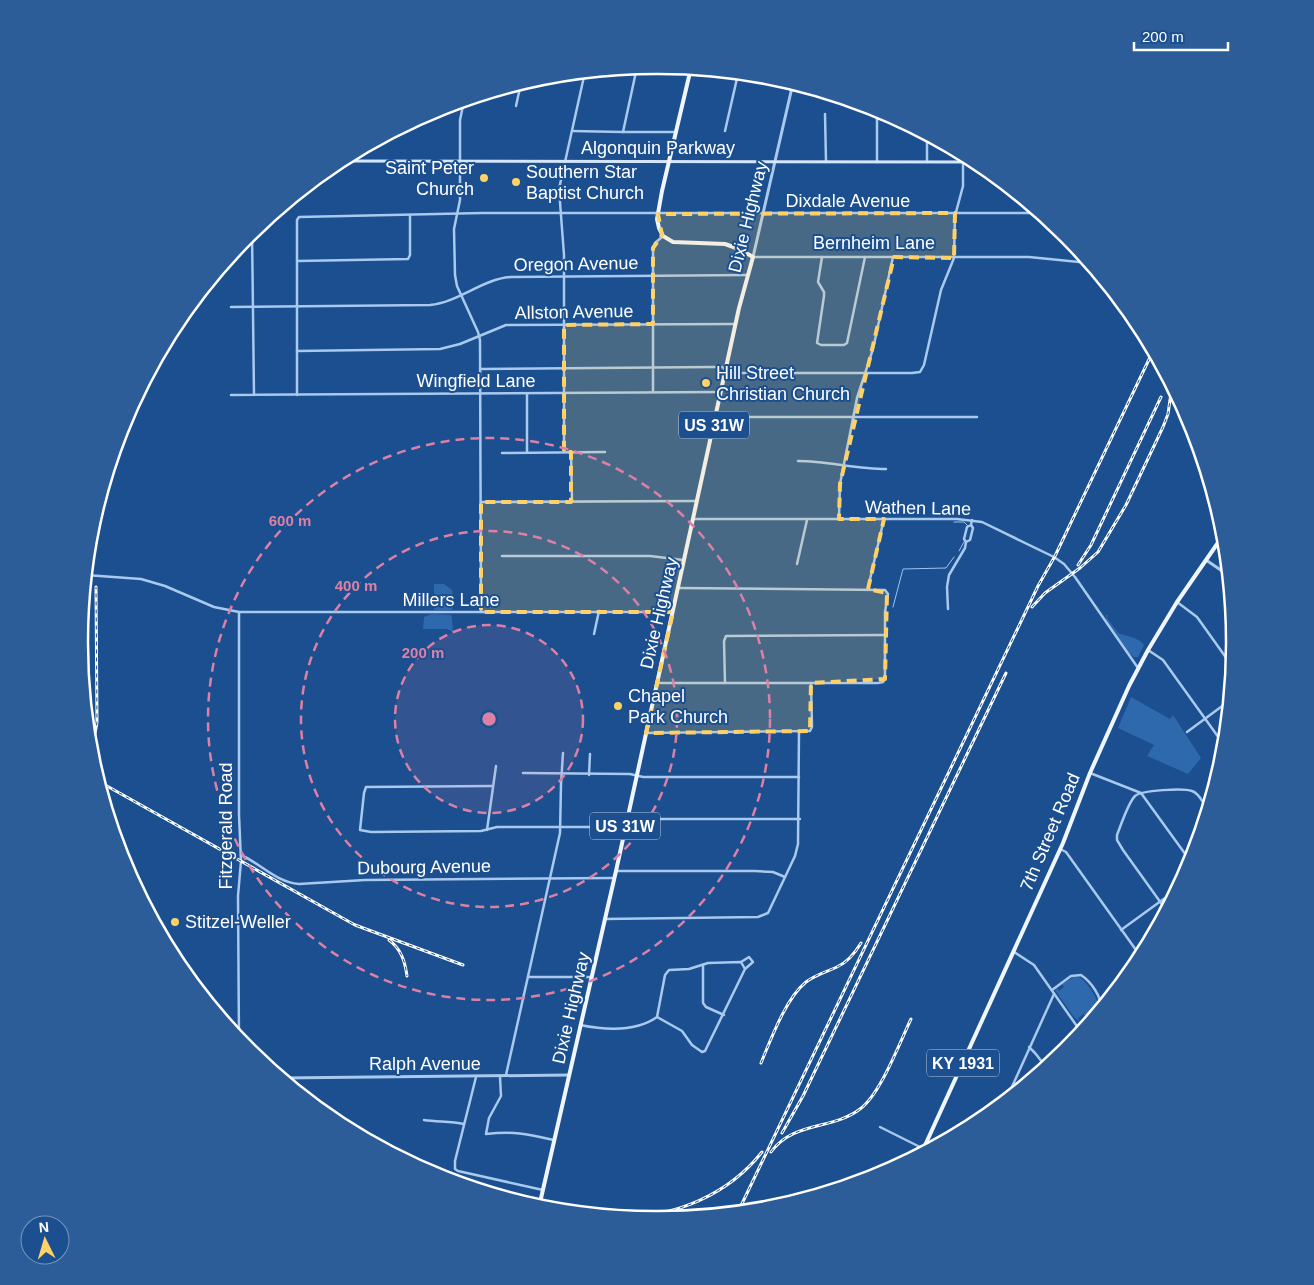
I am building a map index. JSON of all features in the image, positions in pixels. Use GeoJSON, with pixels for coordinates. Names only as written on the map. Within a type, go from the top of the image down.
{"type":"FeatureCollection","features":[{"type":"Feature","properties":{"kind":"main road"},"geometry":{"type":"LineString","coordinates":[[663,236],[658,223],[658,214],[689,75]]}},
{"type":"Feature","properties":{"kind":"main road","name":"Algonquin Parkway"},"geometry":{"type":"LineString","coordinates":[[355,161],[960,162]]}},
{"type":"Feature","properties":{"kind":"main road","name":"Bernheim Lane"},"geometry":{"type":"LineString","coordinates":[[663,236],[677,243],[725,244],[753,257]]}},
{"type":"Feature","properties":{"kind":"main road","name":"Dixie Highway"},"geometry":{"type":"LineString","coordinates":[[540,1199],[616,871],[736,324],[753,257]]}},
{"type":"Feature","properties":{"kind":"main road","name":"7th Street Road"},"geometry":{"type":"LineString","coordinates":[[926,1143],[1060,849],[1090,773],[1138,668],[1177,602],[1217,544]]}},
{"type":"Feature","properties":{"kind":"street"},"geometry":{"type":"LineString","coordinates":[[623,132],[635,75]]}},
{"type":"Feature","properties":{"kind":"street"},"geometry":{"type":"LineString","coordinates":[[564,452],[564,276],[559,189],[583,79]]}},
{"type":"Feature","properties":{"kind":"street"},"geometry":{"type":"LineString","coordinates":[[725,131],[737,80]]}},
{"type":"Feature","properties":{"kind":"street","name":"Dixie Highway"},"geometry":{"type":"LineString","coordinates":[[753,257],[792,90]]}},
{"type":"Feature","properties":{"kind":"street"},"geometry":{"type":"LineString","coordinates":[[516,106],[519,91]]}},
{"type":"Feature","properties":{"kind":"street"},"geometry":{"type":"LineString","coordinates":[[462,109],[460,120],[460,200],[454,229],[455,275],[461,295],[479,336],[481,612]]}},
{"type":"Feature","properties":{"kind":"street"},"geometry":{"type":"LineString","coordinates":[[826,114],[826,162]]}},
{"type":"Feature","properties":{"kind":"street"},"geometry":{"type":"LineString","coordinates":[[877,119],[877,162]]}},
{"type":"Feature","properties":{"kind":"street"},"geometry":{"type":"LineString","coordinates":[[572,131],[676,132]]}},
{"type":"Feature","properties":{"kind":"street"},"geometry":{"type":"LineString","coordinates":[[927,142],[928,162]]}},
{"type":"Feature","properties":{"kind":"street"},"geometry":{"type":"LineString","coordinates":[[480,369],[722,367],[736,373],[912,373],[921,370],[924,365],[941,290],[954,258],[956,213],[963,186],[963,164]]}},
{"type":"Feature","properties":{"kind":"street","name":"Dixdale Avenue"},"geometry":{"type":"LineString","coordinates":[[297,261],[298,218],[560,213],[1030,213]]}},
{"type":"Feature","properties":{"kind":"street"},"geometry":{"type":"LineString","coordinates":[[297,395],[297,261],[408,260],[410,255],[410,215]]}},
{"type":"Feature","properties":{"kind":"street"},"geometry":{"type":"LineString","coordinates":[[653,393],[653,248],[655,243],[663,236]]}},
{"type":"Feature","properties":{"kind":"street"},"geometry":{"type":"LineString","coordinates":[[252,243],[254,395]]}},
{"type":"Feature","properties":{"kind":"street","name":"Bernheim Lane"},"geometry":{"type":"LineString","coordinates":[[753,257],[1029,257],[1080,262]]}},
{"type":"Feature","properties":{"kind":"street"},"geometry":{"type":"LineString","coordinates":[[822,257],[818,282],[824,292],[817,343],[821,345],[847,344],[865,257]]}},
{"type":"Feature","properties":{"kind":"street"},"geometry":{"type":"LineString","coordinates":[[839,519],[839,494],[857,398],[873,349],[893,258]]}},
{"type":"Feature","properties":{"kind":"street","name":"Oregon Avenue"},"geometry":{"type":"LineString","coordinates":[[231,307],[430,305],[444,303],[504,277],[748,275]]}},
{"type":"Feature","properties":{"kind":"street","name":"Allston Avenue"},"geometry":{"type":"LineString","coordinates":[[297,351],[429,350],[454,346],[506,325],[736,324]]}},
{"type":"Feature","properties":{"kind":"street","name":"Wingfield Lane"},"geometry":{"type":"LineString","coordinates":[[231,395],[721,392]]}},
{"type":"Feature","properties":{"kind":"street"},"geometry":{"type":"LineString","coordinates":[[527,394],[527,452]]}},
{"type":"Feature","properties":{"kind":"street"},"geometry":{"type":"LineString","coordinates":[[716,417],[977,417]]}},
{"type":"Feature","properties":{"kind":"street"},"geometry":{"type":"LineString","coordinates":[[571,452],[572,502]]}},
{"type":"Feature","properties":{"kind":"street"},"geometry":{"type":"LineString","coordinates":[[502,453],[605,452]]}},
{"type":"Feature","properties":{"kind":"street"},"geometry":{"type":"LineString","coordinates":[[798,461],[820,462],[859,469],[886,469]]}},
{"type":"Feature","properties":{"kind":"street"},"geometry":{"type":"LineString","coordinates":[[481,502],[697,501]]}},
{"type":"Feature","properties":{"kind":"street","name":"Wathen Lane"},"geometry":{"type":"LineString","coordinates":[[693,519],[972,520],[995,528],[1054,557],[1064,564],[1138,668]]}},
{"type":"Feature","properties":{"kind":"street"},"geometry":{"type":"LineString","coordinates":[[868,589],[884,519]]}},
{"type":"Feature","properties":{"kind":"street"},"geometry":{"type":"LineString","coordinates":[[797,564],[807,520]]}},
{"type":"Feature","properties":{"kind":"street"},"geometry":{"type":"LineString","coordinates":[[966,542],[970,540],[973,528],[971,525],[972,520]]}},
{"type":"Feature","properties":{"kind":"street"},"geometry":{"type":"LineString","coordinates":[[948,609],[947,587],[949,575],[965,548],[966,542],[964,539],[967,527],[971,525]]}},
{"type":"Feature","properties":{"kind":"street"},"geometry":{"type":"LineString","coordinates":[[502,556],[650,556],[685,560]]}},
{"type":"Feature","properties":{"kind":"street"},"geometry":{"type":"LineString","coordinates":[[1206,560],[1221,570]]}},
{"type":"Feature","properties":{"kind":"street","name":"Millers Lane"},"geometry":{"type":"LineString","coordinates":[[92,575],[142,579],[165,586],[214,607],[239,612],[673,612]]}},
{"type":"Feature","properties":{"kind":"street"},"geometry":{"type":"LineString","coordinates":[[658,683],[811,683],[883,682],[885,680],[887,592],[882,589],[678,588]]}},
{"type":"Feature","properties":{"kind":"street"},"geometry":{"type":"LineString","coordinates":[[1177,602],[1197,617],[1226,657]]}},
{"type":"Feature","properties":{"kind":"street","name":"Fitzgerald Road"},"geometry":{"type":"LineString","coordinates":[[239,612],[241,855],[238,896],[239,1028]]}},
{"type":"Feature","properties":{"kind":"street"},"geometry":{"type":"LineString","coordinates":[[594,634],[599,612]]}},
{"type":"Feature","properties":{"kind":"street"},"geometry":{"type":"LineString","coordinates":[[725,683],[725,637],[885,635]]}},
{"type":"Feature","properties":{"kind":"street"},"geometry":{"type":"LineString","coordinates":[[1148,650],[1163,660],[1218,736]]}},
{"type":"Feature","properties":{"kind":"street"},"geometry":{"type":"LineString","coordinates":[[646,732],[799,732],[811,730],[811,683]]}},
{"type":"Feature","properties":{"kind":"street"},"geometry":{"type":"LineString","coordinates":[[1187,732],[1222,706]]}},
{"type":"Feature","properties":{"kind":"street"},"geometry":{"type":"LineString","coordinates":[[605,918],[761,917],[768,913],[797,850],[800,819],[799,732]]}},
{"type":"Feature","properties":{"kind":"street"},"geometry":{"type":"LineString","coordinates":[[506,1077],[561,827],[563,753]]}},
{"type":"Feature","properties":{"kind":"street"},"geometry":{"type":"LineString","coordinates":[[589,775],[590,754]]}},
{"type":"Feature","properties":{"kind":"street"},"geometry":{"type":"LineString","coordinates":[[487,830],[496,766]]}},
{"type":"Feature","properties":{"kind":"street"},"geometry":{"type":"LineString","coordinates":[[523,773],[661,777],[799,777]]}},
{"type":"Feature","properties":{"kind":"street"},"geometry":{"type":"LineString","coordinates":[[1090,773],[1141,793],[1185,853]]}},
{"type":"Feature","properties":{"kind":"street"},"geometry":{"type":"LineString","coordinates":[[492,786],[366,787],[360,828],[362,831],[481,831],[503,827],[625,827]]}},
{"type":"Feature","properties":{"kind":"street"},"geometry":{"type":"LineString","coordinates":[[1160,902],[1117,840],[1117,835],[1131,802],[1134,797],[1141,793],[1151,791],[1192,791],[1203,802]]}},
{"type":"Feature","properties":{"kind":"street"},"geometry":{"type":"LineString","coordinates":[[627,819],[800,819]]}},
{"type":"Feature","properties":{"kind":"street"},"geometry":{"type":"LineString","coordinates":[[1060,849],[1066,852],[1135,950]]}},
{"type":"Feature","properties":{"kind":"street","name":"Dubourg Avenue"},"geometry":{"type":"LineString","coordinates":[[241,855],[275,877],[299,884],[365,880],[614,878]]}},
{"type":"Feature","properties":{"kind":"street"},"geometry":{"type":"LineString","coordinates":[[616,871],[755,870],[773,872],[785,877]]}},
{"type":"Feature","properties":{"kind":"street"},"geometry":{"type":"LineString","coordinates":[[1121,930],[1165,898]]}},
{"type":"Feature","properties":{"kind":"street"},"geometry":{"type":"LineString","coordinates":[[1014,952],[1034,965],[1077,1026]]}},
{"type":"Feature","properties":{"kind":"street"},"geometry":{"type":"LineString","coordinates":[[749,957],[753,962],[745,969],[708,1048],[703,1052],[694,1047],[682,1032],[658,1017],[658,1009],[667,971],[672,969],[689,969],[708,963],[741,962],[749,957]]}},
{"type":"Feature","properties":{"kind":"street"},"geometry":{"type":"LineString","coordinates":[[741,962],[745,969]]}},
{"type":"Feature","properties":{"kind":"street"},"geometry":{"type":"LineString","coordinates":[[704,965],[703,1002],[706,1007],[724,1015]]}},
{"type":"Feature","properties":{"kind":"street"},"geometry":{"type":"LineString","coordinates":[[1052,990],[1071,976],[1081,975],[1087,980],[1100,999]]}},
{"type":"Feature","properties":{"kind":"street"},"geometry":{"type":"LineString","coordinates":[[528,977],[592,977]]}},
{"type":"Feature","properties":{"kind":"street"},"geometry":{"type":"LineString","coordinates":[[1012,1087],[1054,994]]}},
{"type":"Feature","properties":{"kind":"street"},"geometry":{"type":"LineString","coordinates":[[580,1025],[598,1028],[623,1028],[647,1023],[658,1017]]}},
{"type":"Feature","properties":{"kind":"street"},"geometry":{"type":"LineString","coordinates":[[1029,1048],[1041,1061]]}},
{"type":"Feature","properties":{"kind":"street","name":"Ralph Avenue"},"geometry":{"type":"LineString","coordinates":[[292,1078],[569,1075]]}},
{"type":"Feature","properties":{"kind":"street"},"geometry":{"type":"LineString","coordinates":[[476,1077],[455,1168],[458,1171],[543,1190]]}},
{"type":"Feature","properties":{"kind":"street"},"geometry":{"type":"LineString","coordinates":[[500,1077],[501,1096],[489,1118],[486,1134],[523,1133],[554,1140]]}},
{"type":"Feature","properties":{"kind":"street"},"geometry":{"type":"LineString","coordinates":[[424,1120],[464,1124]]}},
{"type":"Feature","properties":{"kind":"street"},"geometry":{"type":"LineString","coordinates":[[880,1127],[919,1148]]}},
{"type":"Feature","properties":{"kind":"highlighted area"},"geometry":{"type":"Polygon","coordinates":[[[955,213],[954,258],[894,257],[840,484],[839,519],[884,519],[868,589],[887,593],[885,679],[811,683],[810,731],[646,733],[673,612],[481,612],[481,502],[571,502],[571,452],[564,452],[564,325],[653,324],[653,248],[662,235],[658,214],[955,213]]]}},
{"type":"Feature","properties":{"kind":"shaded area"},"geometry":{"type":"Polygon","coordinates":[[[434,584],[444,584],[452,590],[454,604],[452,610],[434,610],[434,584]]]}},
{"type":"Feature","properties":{"kind":"shaded area"},"geometry":{"type":"Polygon","coordinates":[[[432,614],[451,615],[453,632],[447,629],[423,629],[424,617],[432,614]]]}},
{"type":"Feature","properties":{"kind":"shaded area"},"geometry":{"type":"Polygon","coordinates":[[[1106,615],[1108,615],[1107,618],[1118,633],[1135,638],[1144,645],[1138,657],[1134,657],[1129,653],[1106,619],[1106,615]]]}},
{"type":"Feature","properties":{"kind":"shaded area"},"geometry":{"type":"Polygon","coordinates":[[[1131,697],[1170,719],[1173,715],[1201,758],[1188,774],[1147,756],[1154,745],[1118,728],[1131,697]]]}},
{"type":"Feature","properties":{"kind":"shaded area"},"geometry":{"type":"Polygon","coordinates":[[[1074,977],[1079,977],[1093,992],[1097,1002],[1086,1017],[1084,1014],[1078,1018],[1080,1022],[1074,1017],[1055,990],[1057,988],[1059,991],[1064,987],[1062,984],[1074,977]]]}},
{"type":"Feature","properties":{"kind":"waterway"},"geometry":{"type":"LineString","coordinates":[[954,522],[964,522],[968,526]]}},
{"type":"Feature","properties":{"kind":"waterway"},"geometry":{"type":"LineString","coordinates":[[959,551],[964,542]]}},
{"type":"Feature","properties":{"kind":"waterway"},"geometry":{"type":"LineString","coordinates":[[893,607],[903,569],[946,568],[954,557]]}},
{"type":"Feature","properties":{"kind":"railway"},"geometry":{"type":"LineString","coordinates":[[742,1204],[1038,586],[1055,556],[1150,358]]}},
{"type":"Feature","properties":{"kind":"railway"},"geometry":{"type":"LineString","coordinates":[[1078,565],[1091,545],[1161,397]]}},
{"type":"Feature","properties":{"kind":"railway"},"geometry":{"type":"LineString","coordinates":[[1032,607],[1045,593],[1080,568],[1098,552],[1126,505],[1163,427],[1168,414],[1170,398]]}},
{"type":"Feature","properties":{"kind":"railway"},"geometry":{"type":"LineString","coordinates":[[95,731],[97,722],[96,587]]}},
{"type":"Feature","properties":{"kind":"railway"},"geometry":{"type":"LineString","coordinates":[[782,1133],[803,1096],[1006,673]]}},
{"type":"Feature","properties":{"kind":"railway"},"geometry":{"type":"LineString","coordinates":[[107,786],[355,925],[463,965]]}},
{"type":"Feature","properties":{"kind":"railway"},"geometry":{"type":"LineString","coordinates":[[389,940],[397,947],[402,956],[407,976]]}},
{"type":"Feature","properties":{"kind":"railway"},"geometry":{"type":"LineString","coordinates":[[761,1063],[774,1031],[799,989],[813,977],[845,963],[861,943]]}},
{"type":"Feature","properties":{"kind":"railway"},"geometry":{"type":"LineString","coordinates":[[771,1152],[790,1135],[849,1116],[860,1109],[875,1092],[882,1080],[911,1019]]}},
{"type":"Feature","properties":{"kind":"railway"},"geometry":{"type":"LineString","coordinates":[[669,1211],[701,1200],[718,1191],[749,1167],[762,1152]]}},
{"type":"Feature","properties":{"kind":"place","name":"Saint Peter Church"},"geometry":{"type":"Point","coordinates":[484,178]}},
{"type":"Feature","properties":{"kind":"place","name":"Southern Star Baptist Church"},"geometry":{"type":"Point","coordinates":[516,182]}},
{"type":"Feature","properties":{"kind":"place","name":"Hill Street Christian Church"},"geometry":{"type":"Point","coordinates":[706,383]}},
{"type":"Feature","properties":{"kind":"place","name":"Chapel Park Church"},"geometry":{"type":"Point","coordinates":[618,706]}},
{"type":"Feature","properties":{"kind":"place","name":"Stitzel-Weller"},"geometry":{"type":"Point","coordinates":[175,922]}}]}
